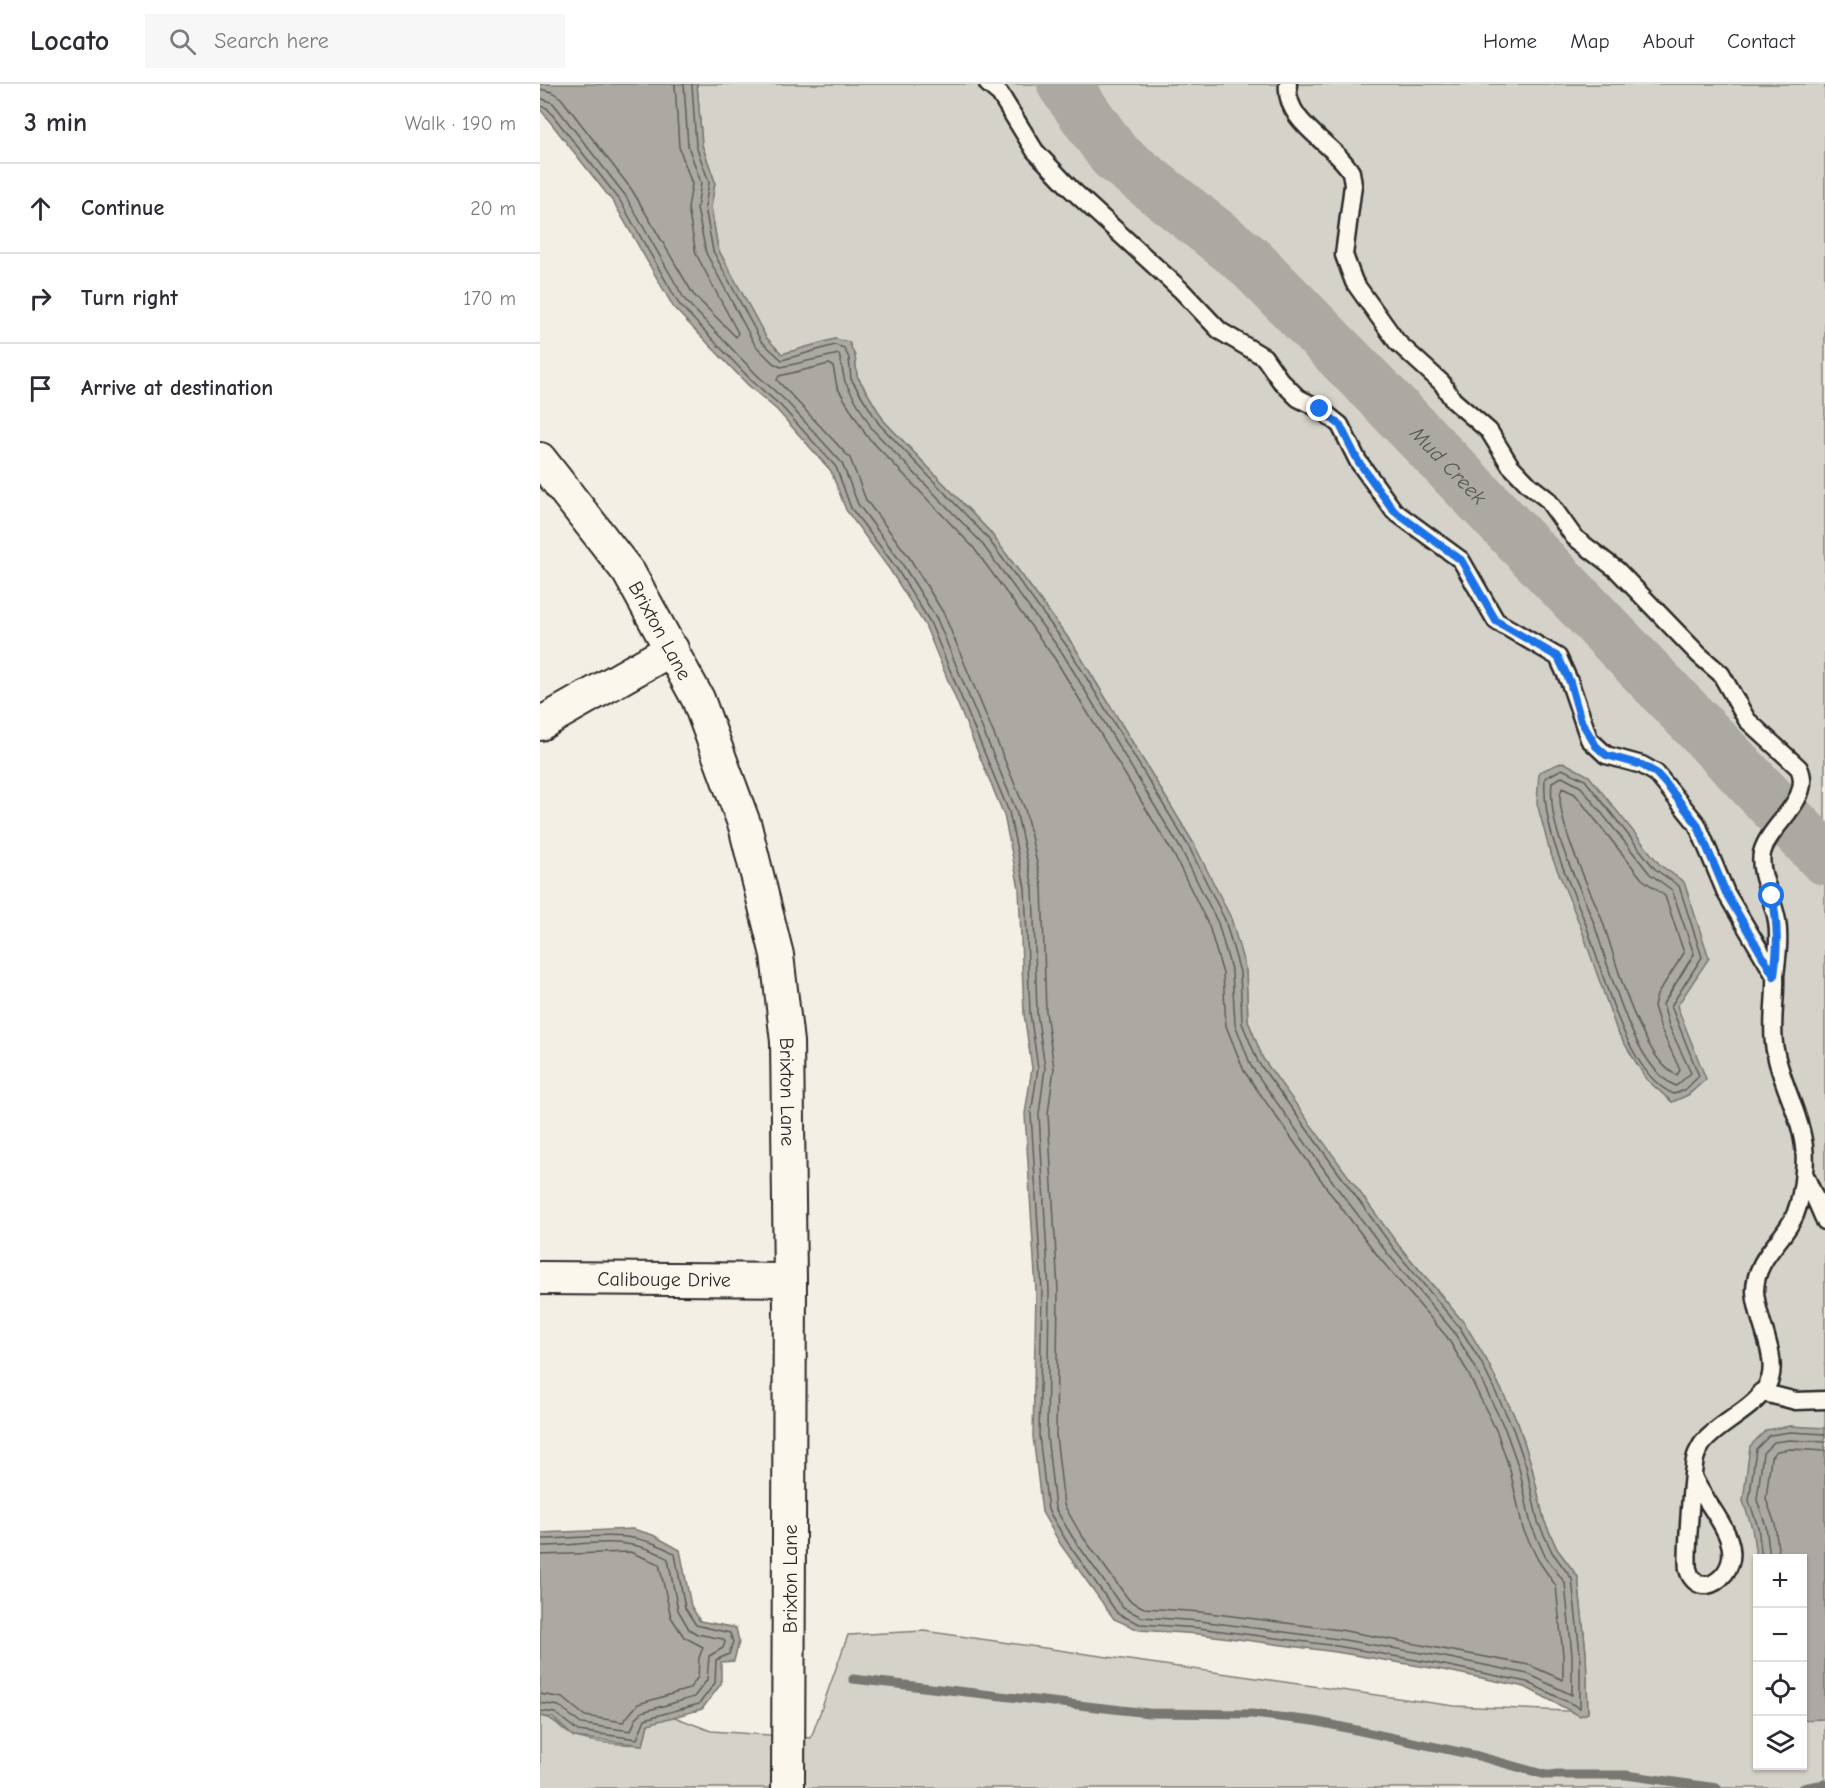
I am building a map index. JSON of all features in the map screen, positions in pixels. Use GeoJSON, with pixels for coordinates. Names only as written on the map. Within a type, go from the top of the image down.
{"type":"FeatureCollection","features":[{"type":"Feature","properties":{"kind":"street","name":"Brixton Lane"},"geometry":{"type":"LineString","coordinates":[[540,459],[628,573],[698,699],[723,760],[745,826],[777,955],[787,1042],[790,1280],[788,1788]]}},
{"type":"Feature","properties":{"kind":"street"},"geometry":{"type":"LineString","coordinates":[[540,724],[672,649]]}},
{"type":"Feature","properties":{"kind":"street","name":"Calibouge Drive"},"geometry":{"type":"LineString","coordinates":[[540,1278],[790,1280]]}},
{"type":"Feature","properties":{"kind":"lane"},"geometry":{"type":"LineString","coordinates":[[988,84],[1000,94],[1035,151],[1071,189],[1174,283],[1220,331],[1264,357],[1280,380],[1298,398],[1320,409],[1340,425],[1358,461],[1394,511],[1461,560],[1496,621],[1558,657],[1570,682],[1589,739],[1606,755],[1642,765],[1656,773],[1697,824],[1726,893],[1774,976]]}},
{"type":"Feature","properties":{"kind":"lane"},"geometry":{"type":"LineString","coordinates":[[1288,84],[1287,95],[1294,111],[1351,172],[1353,185],[1344,255],[1354,282],[1376,315],[1397,342],[1442,382],[1453,400],[1489,431],[1510,465],[1529,485],[1547,499],[1574,537],[1634,586],[1699,655],[1721,674],[1747,720],[1799,768],[1803,777],[1799,794],[1766,844],[1762,866],[1778,922],[1778,948],[1774,976],[1774,1045],[1803,1137],[1804,1173],[1794,1216],[1769,1249],[1757,1277],[1757,1305],[1771,1364],[1770,1378],[1761,1392],[1701,1445],[1695,1457],[1693,1476],[1687,1562],[1692,1578],[1699,1584],[1708,1585],[1716,1582],[1728,1569],[1731,1559],[1730,1539],[1716,1514],[1704,1500],[1693,1476]]}},
{"type":"Feature","properties":{"kind":"lane"},"geometry":{"type":"LineString","coordinates":[[1804,1173],[1825,1221]]}},
{"type":"Feature","properties":{"kind":"lane"},"geometry":{"type":"LineString","coordinates":[[1761,1392],[1796,1401],[1825,1400]]}},
{"type":"Feature","properties":{"kind":"shaded area"},"geometry":{"type":"Polygon","coordinates":[[[697,84],[1825,84],[1825,1788],[540,1788],[540,1716],[552,1720],[576,1737],[610,1743],[643,1745],[648,1724],[672,1716],[711,1731],[811,1738],[848,1635],[924,1631],[1454,1706],[1588,1712],[1586,1653],[1578,1577],[1557,1549],[1544,1520],[1531,1464],[1518,1423],[1486,1359],[1444,1298],[1399,1246],[1349,1181],[1263,1059],[1248,1021],[1246,971],[1194,844],[1074,646],[990,532],[884,421],[857,376],[855,356],[835,339],[782,354],[766,338],[718,249],[711,207],[715,182],[702,145],[697,84]]]}},
{"type":"Feature","properties":{"kind":"water"},"geometry":{"type":"Polygon","coordinates":[[[540,84],[697,84],[702,145],[715,182],[711,207],[718,249],[766,337],[782,354],[835,339],[849,342],[855,356],[857,376],[884,421],[990,532],[1074,646],[1194,844],[1231,918],[1246,971],[1248,1021],[1263,1059],[1399,1246],[1465,1324],[1486,1359],[1518,1423],[1531,1464],[1544,1520],[1557,1549],[1578,1577],[1586,1653],[1588,1713],[1580,1716],[1525,1687],[1443,1670],[1336,1652],[1199,1634],[1139,1630],[1114,1619],[1061,1545],[1042,1512],[1033,1436],[1036,1291],[1025,1114],[1032,1068],[1024,1014],[1019,888],[1004,815],[925,625],[890,570],[846,510],[831,471],[777,410],[748,385],[674,308],[614,203],[540,109],[540,84]]]}},
{"type":"Feature","properties":{"kind":"water"},"geometry":{"type":"Polygon","coordinates":[[[1563,762],[1589,776],[1660,865],[1684,882],[1709,958],[1677,1006],[1706,1079],[1688,1095],[1672,1102],[1646,1079],[1617,1031],[1580,925],[1550,852],[1537,803],[1539,772],[1563,762]]]}},
{"type":"Feature","properties":{"kind":"water"},"geometry":{"type":"Polygon","coordinates":[[[1790,1426],[1825,1428],[1825,1719],[1807,1720],[1807,1554],[1756,1554],[1752,1528],[1743,1501],[1750,1446],[1766,1430],[1790,1426]]]}},
{"type":"Feature","properties":{"kind":"water"},"geometry":{"type":"Polygon","coordinates":[[[633,1529],[653,1535],[680,1550],[691,1606],[700,1621],[736,1628],[739,1642],[734,1661],[721,1662],[721,1684],[702,1709],[648,1724],[643,1745],[574,1737],[553,1718],[540,1716],[540,1533],[633,1529]]]}},
{"type":"Feature","properties":{"kind":"waterway","name":"Mud Creek"},"geometry":{"type":"LineString","coordinates":[[1064,84],[1114,155],[1249,261],[1825,858]]}},
{"type":"Feature","properties":{"kind":"waterway"},"geometry":{"type":"LineString","coordinates":[[853,1679],[1148,1713],[1252,1714],[1314,1721],[1478,1756],[1546,1775],[1626,1775],[1717,1788]]}},
{"type":"Feature","properties":{"kind":"waterway"},"geometry":{"type":"LineString","coordinates":[[1803,1788],[1825,1784]]}},
{"type":"Feature","properties":{"kind":"route"},"geometry":{"type":"LineString","coordinates":[[1320,409],[1340,425],[1358,461],[1394,511],[1415,529],[1461,560],[1496,621],[1558,657],[1570,682],[1581,721],[1589,739],[1606,755],[1642,765],[1656,773],[1666,784],[1697,824],[1726,893],[1774,976],[1778,948],[1778,922],[1772,896]]}}]}
